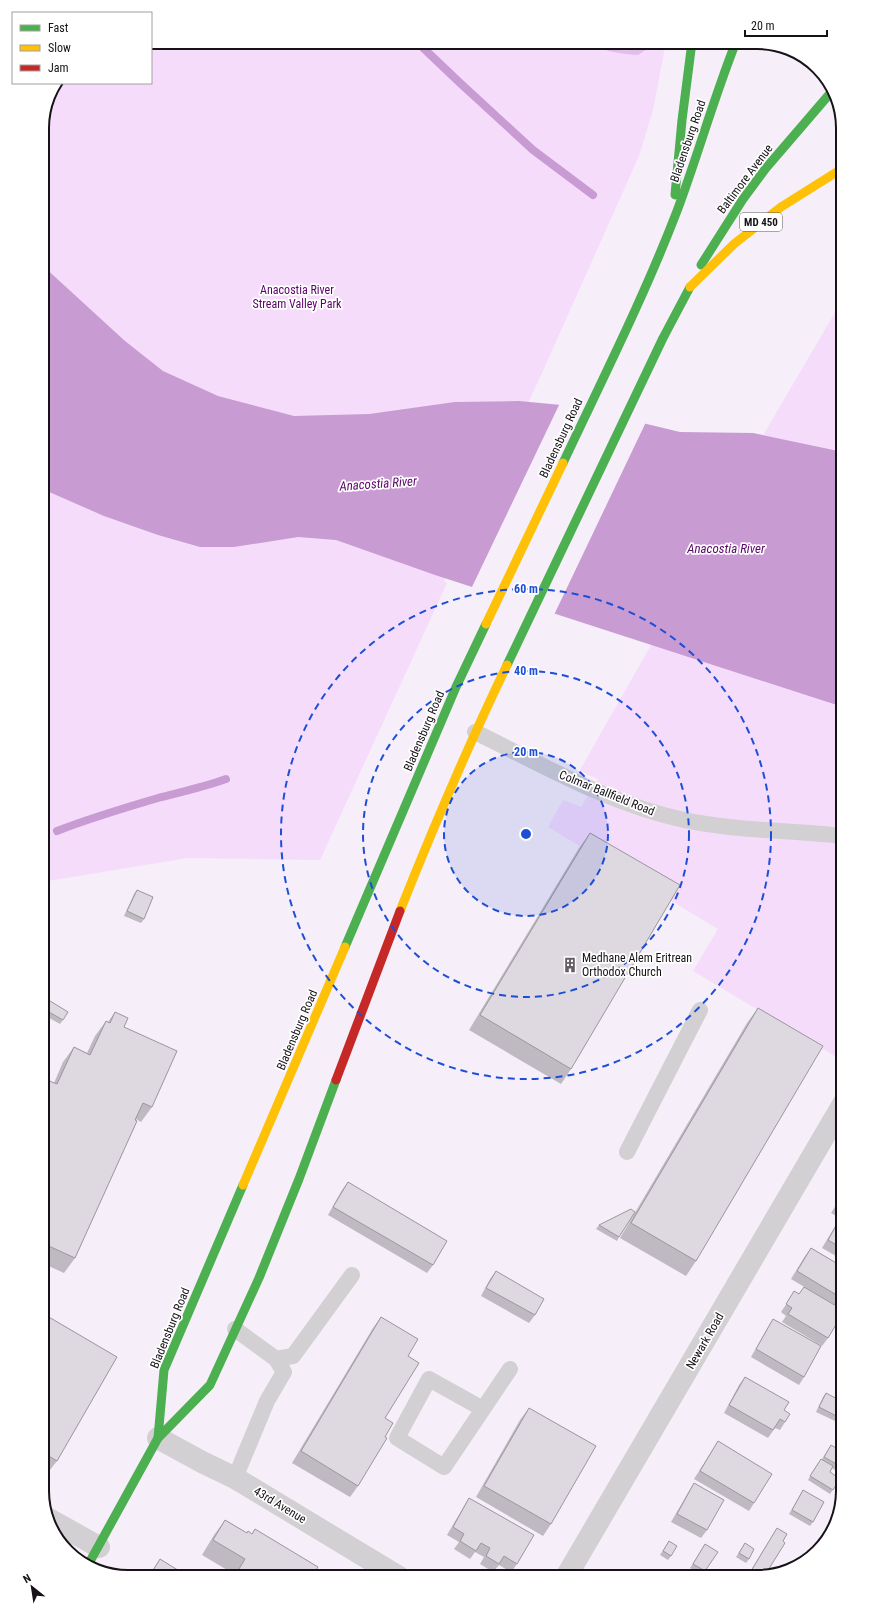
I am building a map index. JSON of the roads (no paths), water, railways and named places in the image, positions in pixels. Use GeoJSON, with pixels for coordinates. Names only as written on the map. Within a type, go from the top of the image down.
{"type":"FeatureCollection","features":[{"type":"Feature","properties":{"kind":"main road"},"geometry":{"type":"LineString","coordinates":[[672,222],[682,120],[691,49]]}},
{"type":"Feature","properties":{"kind":"main road","name":"Bladensburg Road"},"geometry":{"type":"LineString","coordinates":[[158,1438],[164,1370],[456,687],[627,327],[672,222],[691,173],[721,81],[733,49]]}},
{"type":"Feature","properties":{"kind":"main road","name":"Baltimore Avenue"},"geometry":{"type":"LineString","coordinates":[[688,289],[743,199],[766,168],[829,95]]}},
{"type":"Feature","properties":{"kind":"main road","name":"Bladensburg Road"},"geometry":{"type":"LineString","coordinates":[[94,1556],[158,1438],[210,1385],[259,1278],[299,1179],[408,889],[475,732],[663,338],[688,289],[734,244],[757,225],[806,190],[836,172]]}},
{"type":"Feature","properties":{"kind":"street","name":"Newark Road"},"geometry":{"type":"LineString","coordinates":[[570,1570],[836,1116]]}},
{"type":"Feature","properties":{"kind":"street","name":"43rd Avenue"},"geometry":{"type":"LineString","coordinates":[[158,1438],[235,1478],[387,1570]]}},
{"type":"Feature","properties":{"kind":"street"},"geometry":{"type":"LineString","coordinates":[[58,1527],[94,1556]]}},
{"type":"Feature","properties":{"kind":"lane","name":"Colmar Ballfield Road"},"geometry":{"type":"LineString","coordinates":[[475,732],[587,787],[638,807],[675,818],[726,828],[836,836]]}},
{"type":"Feature","properties":{"kind":"lane"},"geometry":{"type":"LineString","coordinates":[[626,1152],[700,1010]]}},
{"type":"Feature","properties":{"kind":"lane"},"geometry":{"type":"LineString","coordinates":[[276,1359],[292,1356],[352,1274]]}},
{"type":"Feature","properties":{"kind":"lane"},"geometry":{"type":"LineString","coordinates":[[235,1329],[276,1359],[284,1372],[267,1401],[235,1478]]}},
{"type":"Feature","properties":{"kind":"lane"},"geometry":{"type":"LineString","coordinates":[[483,1409],[429,1379],[397,1438],[444,1467],[510,1369]]}},
{"type":"Feature","properties":{"kind":"water","name":"Anacostia River"},"geometry":{"type":"Polygon","coordinates":[[[49,271],[125,341],[163,371],[218,396],[294,416],[369,414],[455,402],[519,401],[572,406],[680,432],[753,433],[836,451],[836,705],[435,575],[336,540],[298,537],[234,547],[200,547],[158,535],[104,516],[49,492],[49,271]]]}},
{"type":"Feature","properties":{"kind":"waterway"},"geometry":{"type":"LineString","coordinates":[[424,49],[533,150],[593,195]]}},
{"type":"Feature","properties":{"kind":"waterway"},"geometry":{"type":"LineString","coordinates":[[57,831],[120,809],[226,779]]}},
{"type":"Feature","properties":{"kind":"place","name":"Medhane Alem Eritrean Orthodox Church"},"geometry":{"type":"Point","coordinates":[570,965]}},
{"type":"Feature","properties":{"kind":"park label","name":"Anacostia River Stream Valley Park"},"geometry":{"type":"Point","coordinates":[297,297]}}]}
